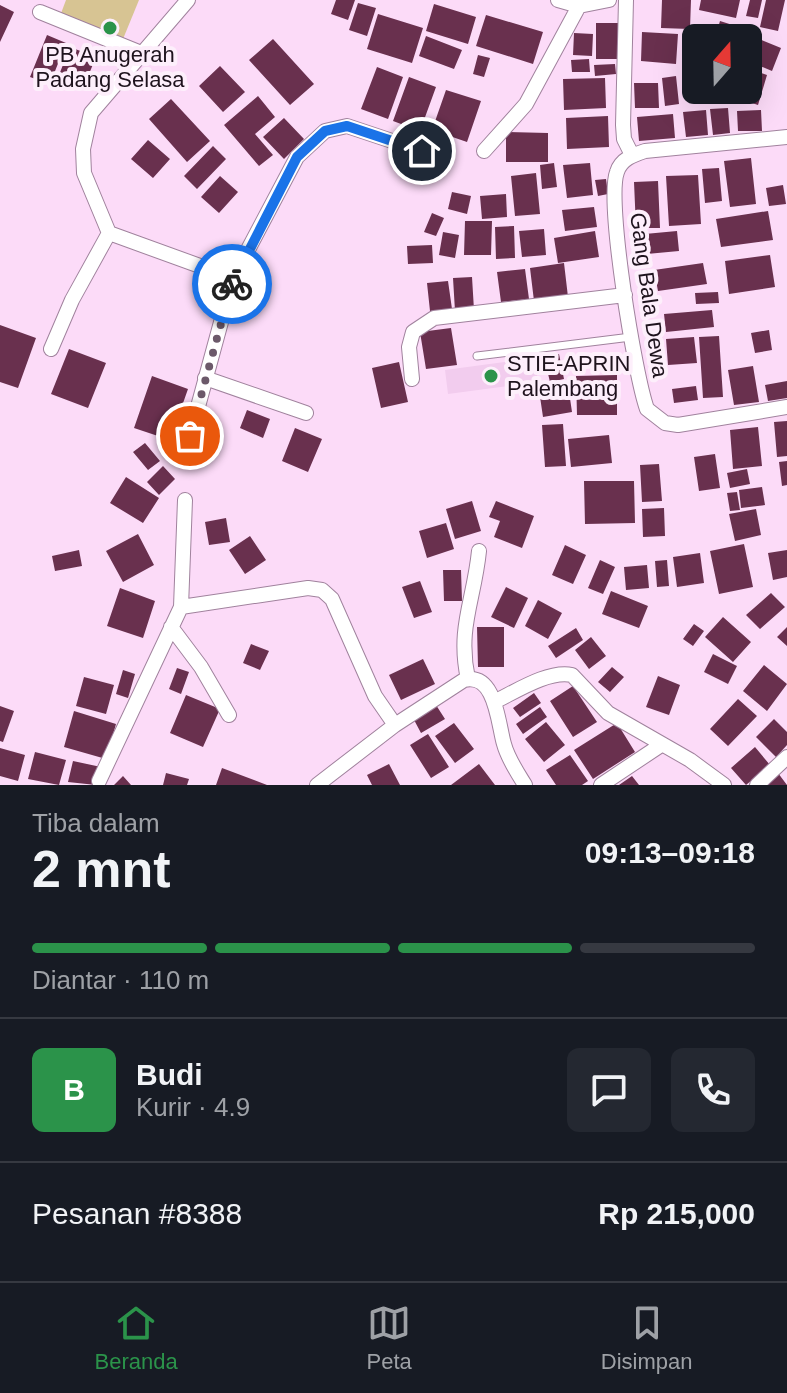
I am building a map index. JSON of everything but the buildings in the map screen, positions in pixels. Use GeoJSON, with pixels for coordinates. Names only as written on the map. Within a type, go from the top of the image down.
{"type":"FeatureCollection","features":[{"type":"Feature","properties":{"kind":"street"},"geometry":{"type":"LineString","coordinates":[[188,0],[91,113],[83,149],[84,173],[109,233],[233,278]]}},
{"type":"Feature","properties":{"kind":"street"},"geometry":{"type":"LineString","coordinates":[[558,0],[579,6],[609,0]]}},
{"type":"Feature","properties":{"kind":"street"},"geometry":{"type":"LineString","coordinates":[[626,0],[623,125],[624,139],[632,155],[645,151],[787,137]]}},
{"type":"Feature","properties":{"kind":"street"},"geometry":{"type":"LineString","coordinates":[[484,151],[526,104],[579,6]]}},
{"type":"Feature","properties":{"kind":"street"},"geometry":{"type":"LineString","coordinates":[[40,12],[141,53]]}},
{"type":"Feature","properties":{"kind":"street"},"geometry":{"type":"LineString","coordinates":[[190,436],[233,278],[297,157],[325,131],[347,126],[422,151]]}},
{"type":"Feature","properties":{"kind":"street","name":"Gang Bala Dewa"},"geometry":{"type":"LineString","coordinates":[[632,155],[623,161],[616,173],[613,200],[625,295],[647,409],[665,423],[678,425],[787,407]]}},
{"type":"Feature","properties":{"kind":"street"},"geometry":{"type":"LineString","coordinates":[[51,349],[72,300],[109,233]]}},
{"type":"Feature","properties":{"kind":"street"},"geometry":{"type":"LineString","coordinates":[[412,379],[409,347],[413,332],[434,318],[625,295]]}},
{"type":"Feature","properties":{"kind":"street"},"geometry":{"type":"LineString","coordinates":[[205,378],[306,413]]}},
{"type":"Feature","properties":{"kind":"street"},"geometry":{"type":"LineString","coordinates":[[99,781],[181,607],[185,500]]}},
{"type":"Feature","properties":{"kind":"street"},"geometry":{"type":"LineString","coordinates":[[468,679],[461,643],[479,551]]}},
{"type":"Feature","properties":{"kind":"street"},"geometry":{"type":"LineString","coordinates":[[181,607],[308,588],[322,590],[332,599],[375,696],[395,725]]}},
{"type":"Feature","properties":{"kind":"street"},"geometry":{"type":"LineString","coordinates":[[171,627],[201,667],[229,715]]}},
{"type":"Feature","properties":{"kind":"street"},"geometry":{"type":"LineString","coordinates":[[494,702],[547,678],[563,673],[572,675],[608,713],[724,785]]}},
{"type":"Feature","properties":{"kind":"street"},"geometry":{"type":"LineString","coordinates":[[468,679],[486,688],[494,702],[504,747],[525,785]]}},
{"type":"Feature","properties":{"kind":"street"},"geometry":{"type":"LineString","coordinates":[[317,785],[395,725],[468,679]]}},
{"type":"Feature","properties":{"kind":"street"},"geometry":{"type":"LineString","coordinates":[[601,785],[661,745]]}},
{"type":"Feature","properties":{"kind":"street"},"geometry":{"type":"LineString","coordinates":[[757,785],[787,757]]}},
{"type":"Feature","properties":{"kind":"lane"},"geometry":{"type":"LineString","coordinates":[[477,356],[633,337]]}},
{"type":"Feature","properties":{"kind":"shaded area","name":"PB Anugerah Padang Selasa"},"geometry":{"type":"Polygon","coordinates":[[[66,0],[139,0],[123,39],[60,16],[66,0]]]}},
{"type":"Feature","properties":{"kind":"shaded area","name":"STIE-APRIN Palembang"},"geometry":{"type":"Polygon","coordinates":[[[535,358],[538,382],[448,394],[445,370],[535,358]]]}},
{"type":"Feature","properties":{"kind":"way so far"},"geometry":{"type":"LineString","coordinates":[[190,436],[232,284]]}},
{"type":"Feature","properties":{"kind":"place","name":"PB Anugerah Padang Selasa"},"geometry":{"type":"Point","coordinates":[110,28]}},
{"type":"Feature","properties":{"kind":"place","name":"STIE-APRIN Palembang"},"geometry":{"type":"Point","coordinates":[491,376]}},
{"type":"Feature","properties":{"kind":"route"},"geometry":{"type":"LineString","coordinates":[[232,284],[297,157],[325,131],[347,126],[422,151]]}}]}
